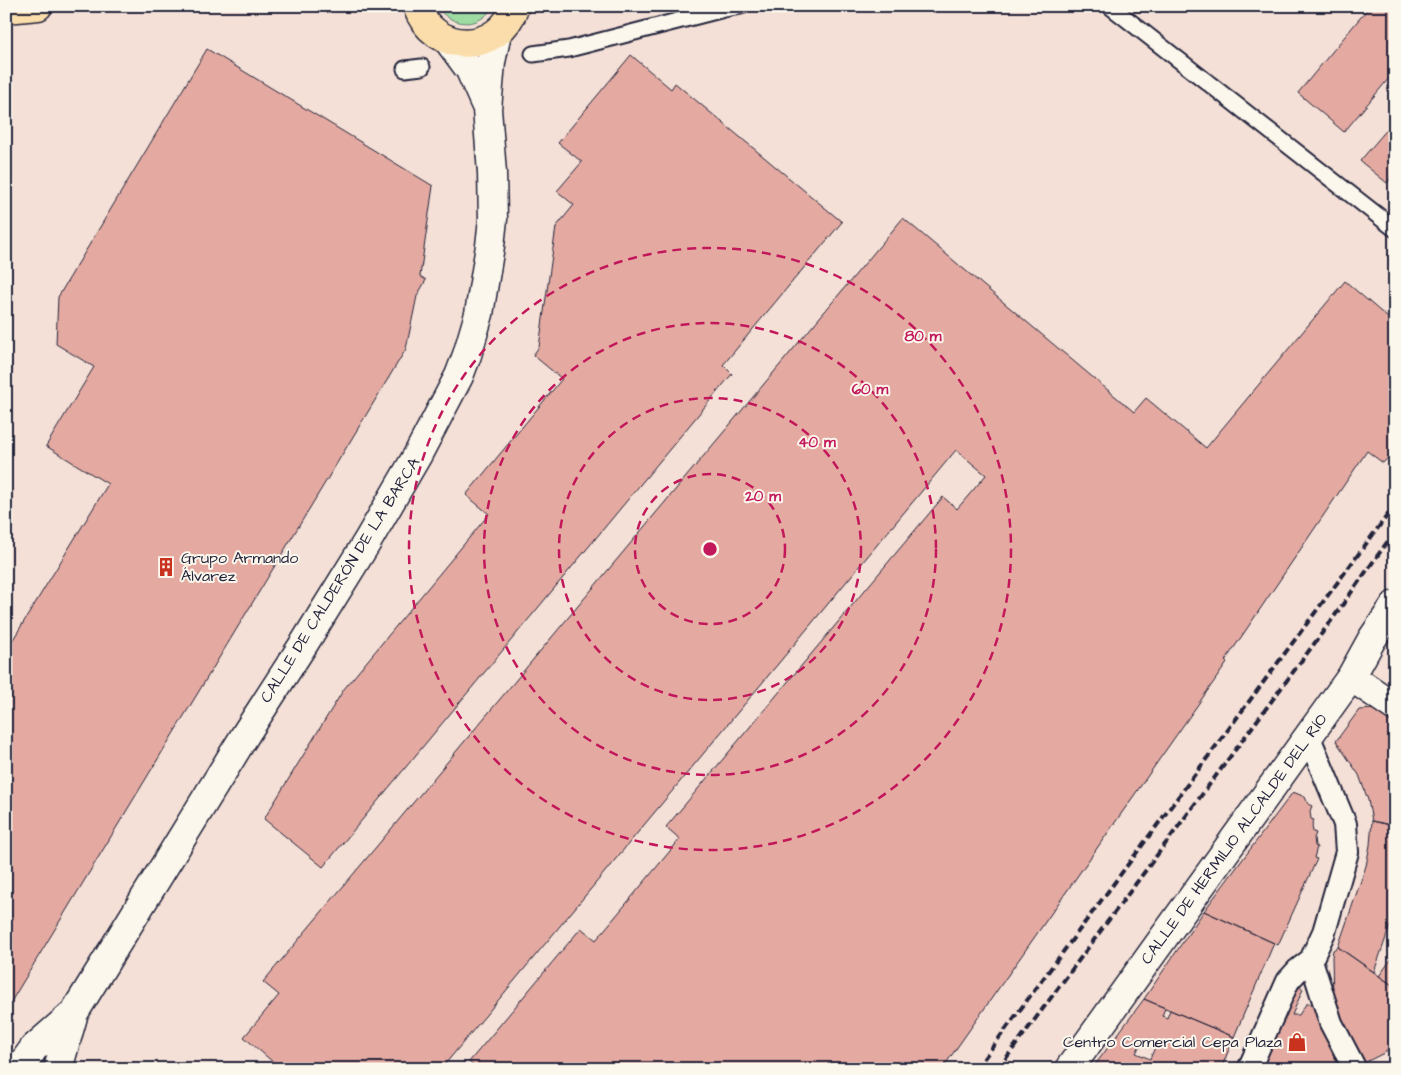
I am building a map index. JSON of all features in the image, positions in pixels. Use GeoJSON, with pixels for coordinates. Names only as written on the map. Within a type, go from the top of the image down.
{"type":"FeatureCollection","features":[{"type":"Feature","properties":{"kind":"main road"},"geometry":{"type":"LineString","coordinates":[[6,9],[38,6]]}},
{"type":"Feature","properties":{"kind":"main road"},"geometry":{"type":"LineString","coordinates":[[413,9],[435,33],[460,43],[473,43],[497,33],[505,25],[515,6]]}},
{"type":"Feature","properties":{"kind":"street","name":"CALLE DE CALDERÓN DE LA BARCA"},"geometry":{"type":"LineString","coordinates":[[58,1069],[74,1013],[247,732],[367,542],[417,456],[459,376],[479,314],[490,246],[492,173],[487,109],[491,62],[497,33]]}},
{"type":"Feature","properties":{"kind":"street","name":"CALLE DE CALDERÓN DE LA BARCA"},"geometry":{"type":"LineString","coordinates":[[447,39],[470,70],[487,109]]}},
{"type":"Feature","properties":{"kind":"street","name":"CALLE DE HERMILIO ALCALDE DEL RÍO"},"geometry":{"type":"LineString","coordinates":[[1069,1069],[1351,677],[1372,639],[1395,605]]}},
{"type":"Feature","properties":{"kind":"street"},"geometry":{"type":"LineString","coordinates":[[1351,677],[1395,707]]}},
{"type":"Feature","properties":{"kind":"street"},"geometry":{"type":"LineString","coordinates":[[1249,1069],[1288,982],[1298,970],[1311,960],[1324,932],[1347,852],[1345,824],[1308,736]]}},
{"type":"Feature","properties":{"kind":"street"},"geometry":{"type":"LineString","coordinates":[[1311,960],[1331,1024],[1355,1069]]}},
{"type":"Feature","properties":{"kind":"street","name":"CALLE DE CALDERÓN DE LA BARCA"},"geometry":{"type":"LineString","coordinates":[[19,1069],[34,1048],[74,1013]]}},
{"type":"Feature","properties":{"kind":"lane"},"geometry":{"type":"LineString","coordinates":[[532,54],[569,49],[741,6]]}},
{"type":"Feature","properties":{"kind":"lane"},"geometry":{"type":"LineString","coordinates":[[1110,6],[1395,228]]}},
{"type":"Feature","properties":{"kind":"lane"},"geometry":{"type":"LineString","coordinates":[[405,69],[422,67]]}},
{"type":"Feature","properties":{"kind":"green space"},"geometry":{"type":"Polygon","coordinates":[[[436,6],[454,6],[464,10],[476,6],[493,6],[481,19],[465,23],[449,18],[436,6]]]}},
{"type":"Feature","properties":{"kind":"building"},"geometry":{"type":"Polygon","coordinates":[[[1370,6],[1395,6],[1395,71],[1344,132],[1298,93],[1370,6]]]}},
{"type":"Feature","properties":{"kind":"building","name":"Grupo Armando Álvarez"},"geometry":{"type":"Polygon","coordinates":[[[207,49],[433,186],[420,276],[426,280],[417,296],[406,349],[6,1010],[6,651],[108,484],[46,446],[94,367],[56,344],[58,297],[207,49]]]}},
{"type":"Feature","properties":{"kind":"building"},"geometry":{"type":"Polygon","coordinates":[[[631,55],[671,89],[675,83],[842,222],[723,365],[732,374],[323,867],[264,819],[344,689],[489,514],[466,495],[562,379],[533,355],[539,347],[556,227],[574,205],[557,191],[582,162],[558,143],[631,55]]]}},
{"type":"Feature","properties":{"kind":"building"},"geometry":{"type":"Polygon","coordinates":[[[1395,120],[1395,173],[1387,183],[1360,161],[1395,120]]]}},
{"type":"Feature","properties":{"kind":"building"},"geometry":{"type":"Polygon","coordinates":[[[903,218],[1134,412],[1146,398],[1206,448],[1345,281],[1395,324],[1395,450],[1383,463],[1367,451],[1225,661],[1227,663],[942,1069],[477,1069],[469,1062],[581,928],[596,940],[680,839],[666,827],[943,497],[957,509],[986,475],[956,450],[441,1069],[281,1069],[244,1037],[279,995],[263,982],[903,218]]]}},
{"type":"Feature","properties":{"kind":"building"},"geometry":{"type":"Polygon","coordinates":[[[6,367],[12,367],[10,394],[6,393],[6,367]]]}},
{"type":"Feature","properties":{"kind":"building"},"geometry":{"type":"Polygon","coordinates":[[[1375,709],[1395,724],[1395,826],[1372,821],[1368,800],[1359,775],[1336,741],[1359,710],[1375,709]]]}},
{"type":"Feature","properties":{"kind":"building"},"geometry":{"type":"Polygon","coordinates":[[[1293,792],[1305,797],[1308,804],[1312,806],[1310,811],[1311,819],[1314,820],[1312,825],[1313,832],[1316,833],[1314,838],[1315,846],[1317,847],[1314,858],[1317,859],[1278,945],[1204,911],[1293,792]]]}},
{"type":"Feature","properties":{"kind":"building"},"geometry":{"type":"Polygon","coordinates":[[[1372,821],[1395,826],[1395,919],[1392,927],[1390,926],[1374,972],[1338,947],[1366,866],[1372,821]]]}},
{"type":"Feature","properties":{"kind":"building"},"geometry":{"type":"Polygon","coordinates":[[[1204,911],[1274,943],[1234,1037],[1144,999],[1204,911]]]}},
{"type":"Feature","properties":{"kind":"building"},"geometry":{"type":"Polygon","coordinates":[[[1338,947],[1395,987],[1395,1044],[1384,1053],[1364,1063],[1346,1034],[1333,996],[1332,957],[1333,950],[1338,947]]]}},
{"type":"Feature","properties":{"kind":"building"},"geometry":{"type":"Polygon","coordinates":[[[1395,954],[1395,987],[1379,976],[1395,954]]]}},
{"type":"Feature","properties":{"kind":"building","name":"Centro Comercial Cepa Plaza"},"geometry":{"type":"Polygon","coordinates":[[[1291,984],[1303,989],[1292,1015],[1299,1015],[1306,1004],[1313,1004],[1339,1069],[1255,1069],[1291,984]]]}},
{"type":"Feature","properties":{"kind":"building"},"geometry":{"type":"Polygon","coordinates":[[[1144,999],[1165,1008],[1162,1016],[1167,1018],[1170,1010],[1234,1037],[1221,1069],[1092,1069],[1144,999]],[[1143,1039],[1136,1053],[1150,1059],[1156,1045],[1143,1039]]]}},
{"type":"Feature","properties":{"kind":"railway"},"geometry":{"type":"LineString","coordinates":[[976,1069],[1395,505]]}},
{"type":"Feature","properties":{"kind":"railway"},"geometry":{"type":"LineString","coordinates":[[998,1069],[1331,621],[1395,531]]}},
{"type":"Feature","properties":{"kind":"place","name":"Grupo Armando Álvarez"},"geometry":{"type":"Point","coordinates":[166,567]}},
{"type":"Feature","properties":{"kind":"place","name":"Centro Comercial Cepa Plaza"},"geometry":{"type":"Point","coordinates":[1297,1042]}}]}
